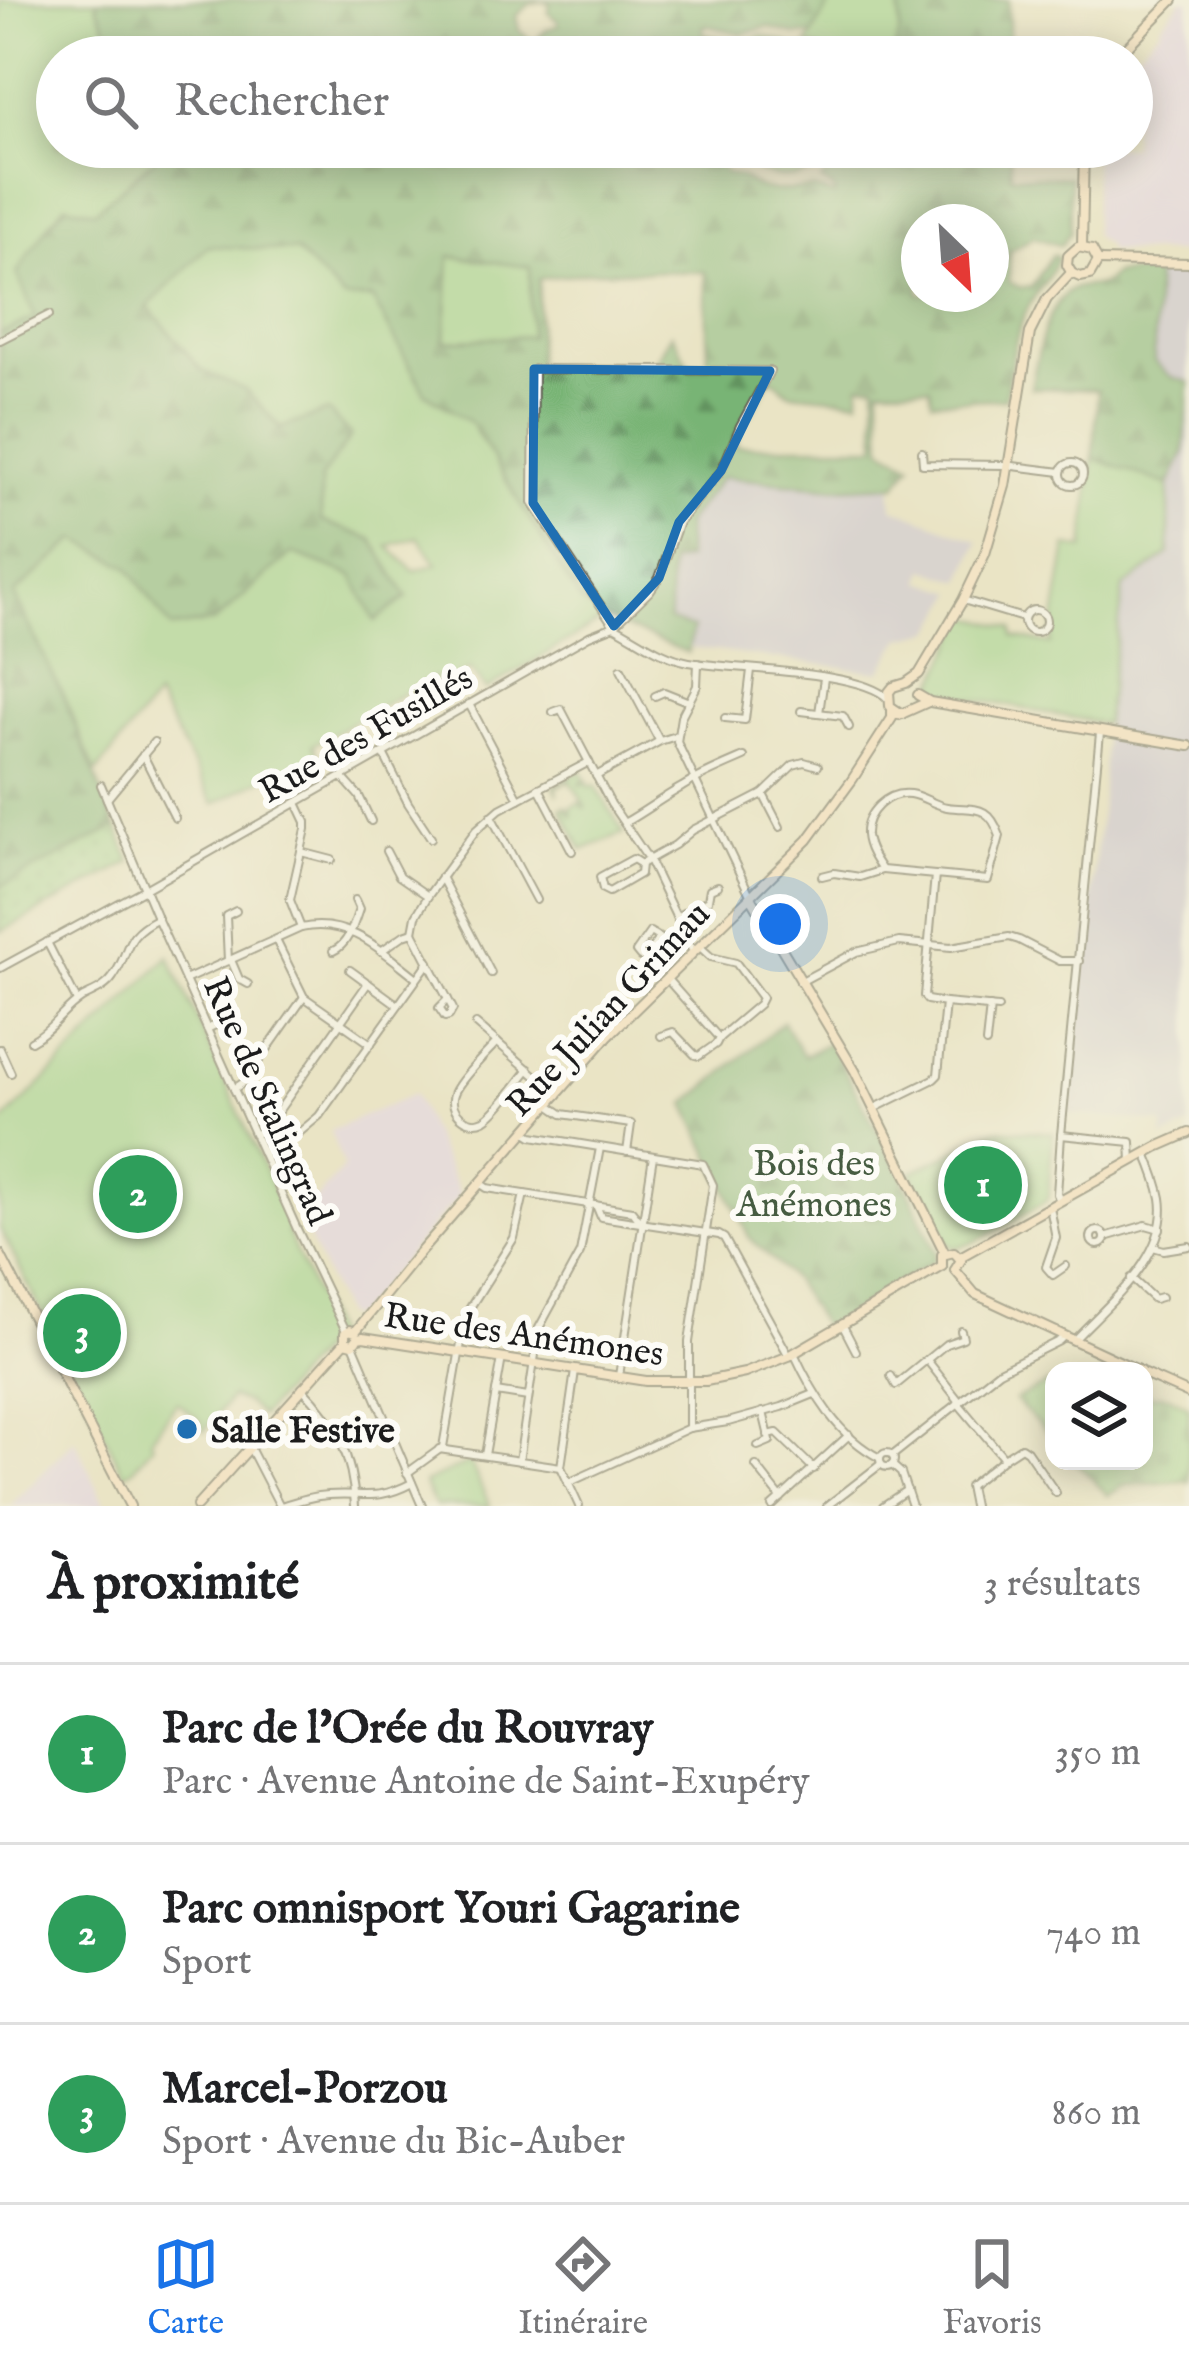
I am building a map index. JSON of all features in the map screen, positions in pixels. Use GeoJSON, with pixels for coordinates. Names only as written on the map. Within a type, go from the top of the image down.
{"type":"FeatureCollection","features":[{"type":"Feature","properties":{"kind":"street"},"geometry":{"type":"LineString","coordinates":[[1138,36],[1173,0]]}},
{"type":"Feature","properties":{"kind":"street"},"geometry":{"type":"LineString","coordinates":[[1082,247],[1084,168]]}},
{"type":"Feature","properties":{"kind":"street"},"geometry":{"type":"LineString","coordinates":[[1082,247],[1091,250],[1098,261],[1090,275],[1080,278],[1067,265],[1068,256],[1082,247]]}},
{"type":"Feature","properties":{"kind":"street"},"geometry":{"type":"LineString","coordinates":[[1098,261],[1189,263]]}},
{"type":"Feature","properties":{"kind":"street"},"geometry":{"type":"LineString","coordinates":[[916,708],[914,689],[919,674],[964,600],[996,524],[1030,333],[1047,299],[1071,272]]}},
{"type":"Feature","properties":{"kind":"street"},"geometry":{"type":"LineString","coordinates":[[0,340],[49,315]]}},
{"type":"Feature","properties":{"kind":"street","name":"Rue des Fusillés"},"geometry":{"type":"LineString","coordinates":[[0,968],[614,626],[659,578],[680,522],[722,471],[770,371],[534,369],[533,502],[614,626]]}},
{"type":"Feature","properties":{"kind":"street"},"geometry":{"type":"LineString","coordinates":[[922,452],[922,464],[1061,472]]}},
{"type":"Feature","properties":{"kind":"street"},"geometry":{"type":"LineString","coordinates":[[964,600],[1024,618]]}},
{"type":"Feature","properties":{"kind":"street"},"geometry":{"type":"LineString","coordinates":[[614,626],[658,651],[698,663],[824,678],[879,691],[914,689],[930,702],[1189,746]]}},
{"type":"Feature","properties":{"kind":"street"},"geometry":{"type":"LineString","coordinates":[[698,663],[697,686],[676,736],[694,779],[751,896],[875,1108],[945,1253]]}},
{"type":"Feature","properties":{"kind":"street"},"geometry":{"type":"LineString","coordinates":[[621,669],[660,741]]}},
{"type":"Feature","properties":{"kind":"street"},"geometry":{"type":"LineString","coordinates":[[725,718],[745,720],[751,670]]}},
{"type":"Feature","properties":{"kind":"street"},"geometry":{"type":"LineString","coordinates":[[819,713],[824,678]]}},
{"type":"Feature","properties":{"kind":"street","name":"Rue Julian Grimau"},"geometry":{"type":"LineString","coordinates":[[196,1506],[351,1337],[608,1036],[808,840],[852,780],[893,710],[893,687]]}},
{"type":"Feature","properties":{"kind":"street"},"geometry":{"type":"LineString","coordinates":[[879,691],[893,710],[930,702]]}},
{"type":"Feature","properties":{"kind":"street"},"geometry":{"type":"LineString","coordinates":[[655,696],[664,692],[689,702]]}},
{"type":"Feature","properties":{"kind":"street"},"geometry":{"type":"LineString","coordinates":[[469,704],[519,799]]}},
{"type":"Feature","properties":{"kind":"street"},"geometry":{"type":"LineString","coordinates":[[554,712],[560,709],[682,932],[696,949],[736,963],[762,998],[700,1056],[674,1032],[661,1036]]}},
{"type":"Feature","properties":{"kind":"street"},"geometry":{"type":"LineString","coordinates":[[801,711],[843,716],[849,727]]}},
{"type":"Feature","properties":{"kind":"street"},"geometry":{"type":"LineString","coordinates":[[1060,1201],[1061,1135],[1100,733]]}},
{"type":"Feature","properties":{"kind":"street"},"geometry":{"type":"LineString","coordinates":[[596,776],[676,736]]}},
{"type":"Feature","properties":{"kind":"street"},"geometry":{"type":"LineString","coordinates":[[107,799],[154,742]]}},
{"type":"Feature","properties":{"kind":"street"},"geometry":{"type":"LineString","coordinates":[[383,753],[431,838]]}},
{"type":"Feature","properties":{"kind":"street"},"geometry":{"type":"LineString","coordinates":[[143,754],[175,818]]}},
{"type":"Feature","properties":{"kind":"street"},"geometry":{"type":"LineString","coordinates":[[624,823],[694,779],[744,757]]}},
{"type":"Feature","properties":{"kind":"street"},"geometry":{"type":"LineString","coordinates":[[448,999],[413,932],[416,916],[476,830],[491,816],[589,762]]}},
{"type":"Feature","properties":{"kind":"street"},"geometry":{"type":"LineString","coordinates":[[645,862],[633,859],[600,877],[603,890],[609,892],[640,874],[645,862],[693,830],[764,794],[798,763],[818,766]]}},
{"type":"Feature","properties":{"kind":"street"},"geometry":{"type":"LineString","coordinates":[[342,777],[359,796],[371,821]]}},
{"type":"Feature","properties":{"kind":"street","name":"Rue de Stalingrad"},"geometry":{"type":"LineString","coordinates":[[101,785],[234,1089],[351,1337],[422,1506]]}},
{"type":"Feature","properties":{"kind":"street"},"geometry":{"type":"LineString","coordinates":[[539,788],[572,851]]}},
{"type":"Feature","properties":{"kind":"street"},"geometry":{"type":"LineString","coordinates":[[764,794],[780,827]]}},
{"type":"Feature","properties":{"kind":"street"},"geometry":{"type":"LineString","coordinates":[[822,876],[860,877],[882,870],[988,880],[1000,836],[980,808],[949,808],[912,794],[896,795],[883,801],[868,821],[866,833],[882,870]]}},
{"type":"Feature","properties":{"kind":"street"},"geometry":{"type":"LineString","coordinates":[[297,803],[306,822],[290,900],[301,928]]}},
{"type":"Feature","properties":{"kind":"street"},"geometry":{"type":"LineString","coordinates":[[491,816],[536,901]]}},
{"type":"Feature","properties":{"kind":"street"},"geometry":{"type":"LineString","coordinates":[[386,851],[399,876],[428,896]]}},
{"type":"Feature","properties":{"kind":"street"},"geometry":{"type":"LineString","coordinates":[[301,852],[332,860]]}},
{"type":"Feature","properties":{"kind":"street"},"geometry":{"type":"LineString","coordinates":[[935,875],[924,996],[994,1008],[986,1042]]}},
{"type":"Feature","properties":{"kind":"street"},"geometry":{"type":"LineString","coordinates":[[441,877],[491,973]]}},
{"type":"Feature","properties":{"kind":"street"},"geometry":{"type":"LineString","coordinates":[[676,917],[708,901],[710,890],[718,886]]}},
{"type":"Feature","properties":{"kind":"street"},"geometry":{"type":"LineString","coordinates":[[333,951],[351,931],[359,909],[355,900]]}},
{"type":"Feature","properties":{"kind":"street"},"geometry":{"type":"LineString","coordinates":[[236,911],[226,916],[229,961],[239,979],[248,984]]}},
{"type":"Feature","properties":{"kind":"street"},"geometry":{"type":"LineString","coordinates":[[31,1041],[77,1001],[107,985],[133,934],[158,918]]}},
{"type":"Feature","properties":{"kind":"street"},"geometry":{"type":"LineString","coordinates":[[185,980],[301,928],[334,926],[351,931],[417,978]]}},
{"type":"Feature","properties":{"kind":"street"},"geometry":{"type":"LineString","coordinates":[[382,951],[413,932]]}},
{"type":"Feature","properties":{"kind":"street"},"geometry":{"type":"LineString","coordinates":[[659,938],[682,932]]}},
{"type":"Feature","properties":{"kind":"street"},"geometry":{"type":"LineString","coordinates":[[800,982],[876,946],[911,942],[965,946],[1010,938],[1060,961],[1079,961]]}},
{"type":"Feature","properties":{"kind":"street"},"geometry":{"type":"LineString","coordinates":[[276,940],[304,998],[370,1043]]}},
{"type":"Feature","properties":{"kind":"street"},"geometry":{"type":"LineString","coordinates":[[47,942],[77,1001]]}},
{"type":"Feature","properties":{"kind":"street"},"geometry":{"type":"LineString","coordinates":[[267,1151],[315,1120],[429,962]]}},
{"type":"Feature","properties":{"kind":"street"},"geometry":{"type":"LineString","coordinates":[[350,970],[398,1005]]}},
{"type":"Feature","properties":{"kind":"street"},"geometry":{"type":"LineString","coordinates":[[666,978],[719,1038]]}},
{"type":"Feature","properties":{"kind":"street"},"geometry":{"type":"LineString","coordinates":[[255,1135],[268,1126],[368,983]]}},
{"type":"Feature","properties":{"kind":"street"},"geometry":{"type":"LineString","coordinates":[[234,1089],[244,1082],[304,998]]}},
{"type":"Feature","properties":{"kind":"street"},"geometry":{"type":"LineString","coordinates":[[875,1108],[938,1075],[945,1003]]}},
{"type":"Feature","properties":{"kind":"street"},"geometry":{"type":"LineString","coordinates":[[207,1028],[228,1023]]}},
{"type":"Feature","properties":{"kind":"street"},"geometry":{"type":"LineString","coordinates":[[476,1024],[558,1095]]}},
{"type":"Feature","properties":{"kind":"street"},"geometry":{"type":"LineString","coordinates":[[496,1042],[455,1092],[454,1106],[461,1117],[474,1122],[486,1118],[530,1069]]}},
{"type":"Feature","properties":{"kind":"street"},"geometry":{"type":"LineString","coordinates":[[0,1049],[11,1073]]}},
{"type":"Feature","properties":{"kind":"street"},"geometry":{"type":"LineString","coordinates":[[549,1105],[562,1114],[631,1124],[627,1152]]}},
{"type":"Feature","properties":{"kind":"street"},"geometry":{"type":"LineString","coordinates":[[267,1151],[268,1126]]}},
{"type":"Feature","properties":{"kind":"street"},"geometry":{"type":"LineString","coordinates":[[526,1132],[703,1164],[713,1185],[688,1342],[688,1428]]}},
{"type":"Feature","properties":{"kind":"street"},"geometry":{"type":"LineString","coordinates":[[960,1257],[1189,1132]]}},
{"type":"Feature","properties":{"kind":"street"},"geometry":{"type":"LineString","coordinates":[[1061,1135],[1131,1142],[1132,1160]]}},
{"type":"Feature","properties":{"kind":"street"},"geometry":{"type":"LineString","coordinates":[[519,1460],[542,1318],[580,1253],[600,1148]]}},
{"type":"Feature","properties":{"kind":"street"},"geometry":{"type":"LineString","coordinates":[[1075,1339],[1131,1278],[1160,1229],[1161,1198],[1145,1153]]}},
{"type":"Feature","properties":{"kind":"street"},"geometry":{"type":"LineString","coordinates":[[619,1376],[653,1156]]}},
{"type":"Feature","properties":{"kind":"street"},"geometry":{"type":"LineString","coordinates":[[481,1184],[592,1205],[602,1217],[719,1234],[814,1394],[849,1435],[887,1467],[999,1371],[1064,1336]]}},
{"type":"Feature","properties":{"kind":"street"},"geometry":{"type":"LineString","coordinates":[[407,1473],[443,1447],[466,1314],[518,1229],[524,1194]]}},
{"type":"Feature","properties":{"kind":"street"},"geometry":{"type":"LineString","coordinates":[[1050,1207],[1056,1238],[1046,1268],[1053,1275],[1066,1266]]}},
{"type":"Feature","properties":{"kind":"street"},"geometry":{"type":"LineString","coordinates":[[1105,1237],[1146,1226],[1160,1229]]}},
{"type":"Feature","properties":{"kind":"street"},"geometry":{"type":"LineString","coordinates":[[1153,1247],[1189,1246]]}},
{"type":"Feature","properties":{"kind":"street"},"geometry":{"type":"LineString","coordinates":[[955,1270],[942,1267],[941,1258],[954,1252],[960,1257]]}},
{"type":"Feature","properties":{"kind":"street"},"geometry":{"type":"LineString","coordinates":[[0,1254],[128,1506]]}},
{"type":"Feature","properties":{"kind":"street"},"geometry":{"type":"LineString","coordinates":[[955,1270],[960,1257]]}},
{"type":"Feature","properties":{"kind":"street","name":"Rue des Anémones"},"geometry":{"type":"LineString","coordinates":[[351,1337],[646,1381],[725,1378],[792,1355],[942,1267]]}},
{"type":"Feature","properties":{"kind":"street"},"geometry":{"type":"LineString","coordinates":[[955,1270],[975,1294],[1122,1362]]}},
{"type":"Feature","properties":{"kind":"street"},"geometry":{"type":"LineString","coordinates":[[1131,1278],[1154,1299],[1161,1297]]}},
{"type":"Feature","properties":{"kind":"street"},"geometry":{"type":"LineString","coordinates":[[843,1326],[856,1351]]}},
{"type":"Feature","properties":{"kind":"street"},"geometry":{"type":"LineString","coordinates":[[891,1376],[896,1385],[946,1344],[963,1338],[962,1331]]}},
{"type":"Feature","properties":{"kind":"street"},"geometry":{"type":"LineString","coordinates":[[485,1456],[502,1358]]}},
{"type":"Feature","properties":{"kind":"street"},"geometry":{"type":"LineString","coordinates":[[927,1360],[1004,1458]]}},
{"type":"Feature","properties":{"kind":"street"},"geometry":{"type":"LineString","coordinates":[[575,1369],[561,1467],[579,1506]]}},
{"type":"Feature","properties":{"kind":"street"},"geometry":{"type":"LineString","coordinates":[[1153,1377],[1189,1394]]}},
{"type":"Feature","properties":{"kind":"street"},"geometry":{"type":"LineString","coordinates":[[302,1388],[338,1433],[352,1472],[355,1501]]}},
{"type":"Feature","properties":{"kind":"street"},"geometry":{"type":"LineString","coordinates":[[496,1392],[528,1397]]}},
{"type":"Feature","properties":{"kind":"street"},"geometry":{"type":"LineString","coordinates":[[568,1483],[688,1428],[728,1422],[814,1394]]}},
{"type":"Feature","properties":{"kind":"street"},"geometry":{"type":"LineString","coordinates":[[758,1446],[770,1442],[763,1412]]}},
{"type":"Feature","properties":{"kind":"street"},"geometry":{"type":"LineString","coordinates":[[768,1435],[777,1433],[814,1469]]}},
{"type":"Feature","properties":{"kind":"street"},"geometry":{"type":"LineString","coordinates":[[772,1506],[849,1435]]}},
{"type":"Feature","properties":{"kind":"street"},"geometry":{"type":"LineString","coordinates":[[249,1446],[280,1506],[319,1496],[355,1501],[412,1483]]}},
{"type":"Feature","properties":{"kind":"street"},"geometry":{"type":"LineString","coordinates":[[973,1506],[969,1486],[1021,1447],[1056,1493]]}},
{"type":"Feature","properties":{"kind":"street"},"geometry":{"type":"LineString","coordinates":[[439,1449],[561,1467]]}},
{"type":"Feature","properties":{"kind":"street"},"geometry":{"type":"LineString","coordinates":[[892,1460],[912,1506]]}},
{"type":"Feature","properties":{"kind":"street"},"geometry":{"type":"LineString","coordinates":[[826,1506],[880,1461]]}},
{"type":"Feature","properties":{"kind":"street"},"geometry":{"type":"LineString","coordinates":[[756,1466],[781,1498]]}},
{"type":"Feature","properties":{"kind":"street"},"geometry":{"type":"LineString","coordinates":[[883,1506],[907,1490]]}},
{"type":"Feature","properties":{"kind":"highlighted area"},"geometry":{"type":"Polygon","coordinates":[[[534,369],[770,371],[721,471],[679,522],[659,578],[614,626],[533,503],[534,369]]]}},
{"type":"Feature","properties":{"kind":"shaded area"},"geometry":{"type":"Polygon","coordinates":[[[1182,0],[1189,0],[1189,253],[1109,251],[1094,236],[1094,168],[1153,168],[1153,36],[1182,0]]]}},
{"type":"Feature","properties":{"kind":"shaded area"},"geometry":{"type":"Polygon","coordinates":[[[1156,271],[1189,271],[1189,382],[1171,377],[1154,361],[1156,271]]]}},
{"type":"Feature","properties":{"kind":"shaded area"},"geometry":{"type":"Polygon","coordinates":[[[1189,400],[1189,1126],[1163,1138],[1163,1123],[1069,1114],[1102,796],[1105,723],[1124,587],[1169,554],[1169,485],[1184,453],[1189,400]]]}},
{"type":"Feature","properties":{"kind":"shaded area"},"geometry":{"type":"Polygon","coordinates":[[[722,476],[891,482],[893,508],[979,541],[962,581],[925,569],[921,581],[956,592],[933,631],[902,638],[880,672],[684,647],[667,623],[668,563],[685,523],[722,476]]]}},
{"type":"Feature","properties":{"kind":"shaded area"},"geometry":{"type":"Polygon","coordinates":[[[414,1094],[460,1195],[354,1317],[344,1316],[296,1209],[308,1208],[344,1167],[330,1131],[414,1094]]]}},
{"type":"Feature","properties":{"kind":"shaded area"},"geometry":{"type":"Polygon","coordinates":[[[75,1440],[106,1506],[10,1506],[75,1440]]]}},
{"type":"Feature","properties":{"kind":"green space"},"geometry":{"type":"Polygon","coordinates":[[[0,0],[97,0],[111,36],[36,36],[36,168],[144,168],[95,211],[65,205],[48,226],[36,317],[0,334],[0,0]]]}},
{"type":"Feature","properties":{"kind":"green space"},"geometry":{"type":"Polygon","coordinates":[[[98,0],[832,0],[812,35],[768,27],[743,34],[704,25],[703,34],[712,36],[540,36],[559,25],[548,13],[548,2],[542,1],[516,16],[526,36],[111,36],[98,0]]]}},
{"type":"Feature","properties":{"kind":"green space"},"geometry":{"type":"Polygon","coordinates":[[[831,0],[900,4],[899,36],[812,36],[831,0]]]}},
{"type":"Feature","properties":{"kind":"green space"},"geometry":{"type":"Polygon","coordinates":[[[832,0],[1009,0],[1009,36],[899,36],[900,4],[832,0]]]}},
{"type":"Feature","properties":{"kind":"green space"},"geometry":{"type":"Polygon","coordinates":[[[144,168],[722,168],[758,187],[776,191],[813,188],[834,195],[835,190],[821,181],[832,168],[1011,168],[1011,175],[1070,177],[1070,232],[1061,246],[1034,237],[1010,251],[1009,282],[1022,288],[1031,287],[1053,254],[1058,257],[1024,317],[1005,399],[932,401],[930,387],[880,387],[882,447],[912,464],[896,485],[835,488],[722,477],[686,523],[686,559],[670,563],[669,621],[693,628],[688,653],[604,619],[580,601],[471,423],[425,393],[372,298],[344,299],[296,251],[208,246],[148,306],[201,370],[245,390],[281,428],[328,411],[351,436],[321,478],[321,521],[372,539],[407,597],[375,621],[353,576],[292,553],[214,622],[171,628],[128,567],[76,539],[14,594],[65,700],[116,827],[0,887],[0,334],[35,317],[17,273],[66,205],[95,211],[144,168]],[[450,256],[445,341],[530,336],[530,267],[450,256]],[[599,271],[539,279],[537,365],[651,369],[672,333],[691,368],[708,365],[705,272],[599,271]],[[771,378],[735,446],[876,446],[876,384],[860,384],[859,400],[789,393],[771,378]]]}},
{"type":"Feature","properties":{"kind":"green space"},"geometry":{"type":"Polygon","coordinates":[[[754,168],[816,168],[787,177],[754,168]]]}},
{"type":"Feature","properties":{"kind":"green space"},"geometry":{"type":"Polygon","coordinates":[[[208,246],[296,251],[344,299],[372,298],[425,393],[471,423],[580,601],[604,619],[486,690],[470,669],[440,686],[433,677],[313,745],[321,759],[284,779],[277,771],[214,804],[156,697],[96,773],[14,594],[77,539],[128,566],[171,628],[214,622],[292,553],[353,576],[372,539],[321,521],[321,478],[350,436],[328,412],[281,428],[245,390],[201,370],[148,306],[208,246]],[[418,537],[388,546],[414,571],[437,564],[418,537]]]}},
{"type":"Feature","properties":{"kind":"green space"},"geometry":{"type":"Polygon","coordinates":[[[450,256],[531,267],[530,336],[445,341],[450,256]]]}},
{"type":"Feature","properties":{"kind":"green space"},"geometry":{"type":"Polygon","coordinates":[[[1156,271],[1154,361],[1171,377],[1189,382],[1184,453],[1169,485],[1093,458],[1098,390],[1031,388],[1043,334],[1062,298],[1077,287],[1102,284],[1114,274],[1156,271]]]}},
{"type":"Feature","properties":{"kind":"green space"},"geometry":{"type":"Polygon","coordinates":[[[1093,458],[1169,485],[1169,554],[1124,587],[1105,724],[931,691],[967,616],[1013,628],[1014,637],[1051,644],[1067,546],[1084,549],[1093,458]]]}},
{"type":"Feature","properties":{"kind":"green space"},"geometry":{"type":"Polygon","coordinates":[[[581,771],[586,779],[581,785],[595,785],[624,833],[582,850],[561,808],[565,806],[573,817],[570,808],[581,802],[586,807],[570,781],[556,787],[558,795],[554,786],[581,771]]]}},
{"type":"Feature","properties":{"kind":"green space"},"geometry":{"type":"Polygon","coordinates":[[[117,827],[131,862],[0,932],[0,887],[117,827]]]}},
{"type":"Feature","properties":{"kind":"green space"},"geometry":{"type":"Polygon","coordinates":[[[169,956],[291,1229],[287,1232],[332,1337],[261,1416],[231,1397],[204,1431],[199,1426],[202,1422],[177,1402],[151,1439],[153,1445],[124,1474],[0,1229],[0,1125],[169,956]]]}},
{"type":"Feature","properties":{"kind":"green space","name":"Bois des Anémones"},"geometry":{"type":"Polygon","coordinates":[[[783,1022],[804,1056],[829,1042],[903,1177],[936,1253],[934,1261],[824,1329],[792,1279],[749,1237],[686,1104],[783,1022]]]}},
{"type":"Feature","properties":{"kind":"green space"},"geometry":{"type":"Polygon","coordinates":[[[997,1129],[1053,1133],[1048,1197],[984,1237],[952,1247],[944,1240],[911,1173],[997,1129]]]}},
{"type":"Feature","properties":{"kind":"green space"},"geometry":{"type":"Polygon","coordinates":[[[1045,1385],[1045,1431],[1015,1400],[1045,1385]]]}},
{"type":"Feature","properties":{"kind":"green space"},"geometry":{"type":"Polygon","coordinates":[[[1166,1395],[1189,1407],[1189,1483],[1125,1485],[1108,1495],[1084,1470],[1153,1470],[1153,1396],[1166,1395]]]}},
{"type":"Feature","properties":{"kind":"green space"},"geometry":{"type":"Polygon","coordinates":[[[470,1462],[490,1506],[435,1506],[424,1483],[470,1462]]]}},
{"type":"Feature","properties":{"kind":"place","name":"Parc de l'Orée du Rouvray"},"geometry":{"type":"Point","coordinates":[983,1185]}},
{"type":"Feature","properties":{"kind":"place","name":"Parc omnisport Youri Gagarine"},"geometry":{"type":"Point","coordinates":[138,1194]}},
{"type":"Feature","properties":{"kind":"place","name":"Marcel-Porzou"},"geometry":{"type":"Point","coordinates":[82,1333]}},
{"type":"Feature","properties":{"kind":"place","name":"Salle Festive"},"geometry":{"type":"Point","coordinates":[187,1429]}}]}
